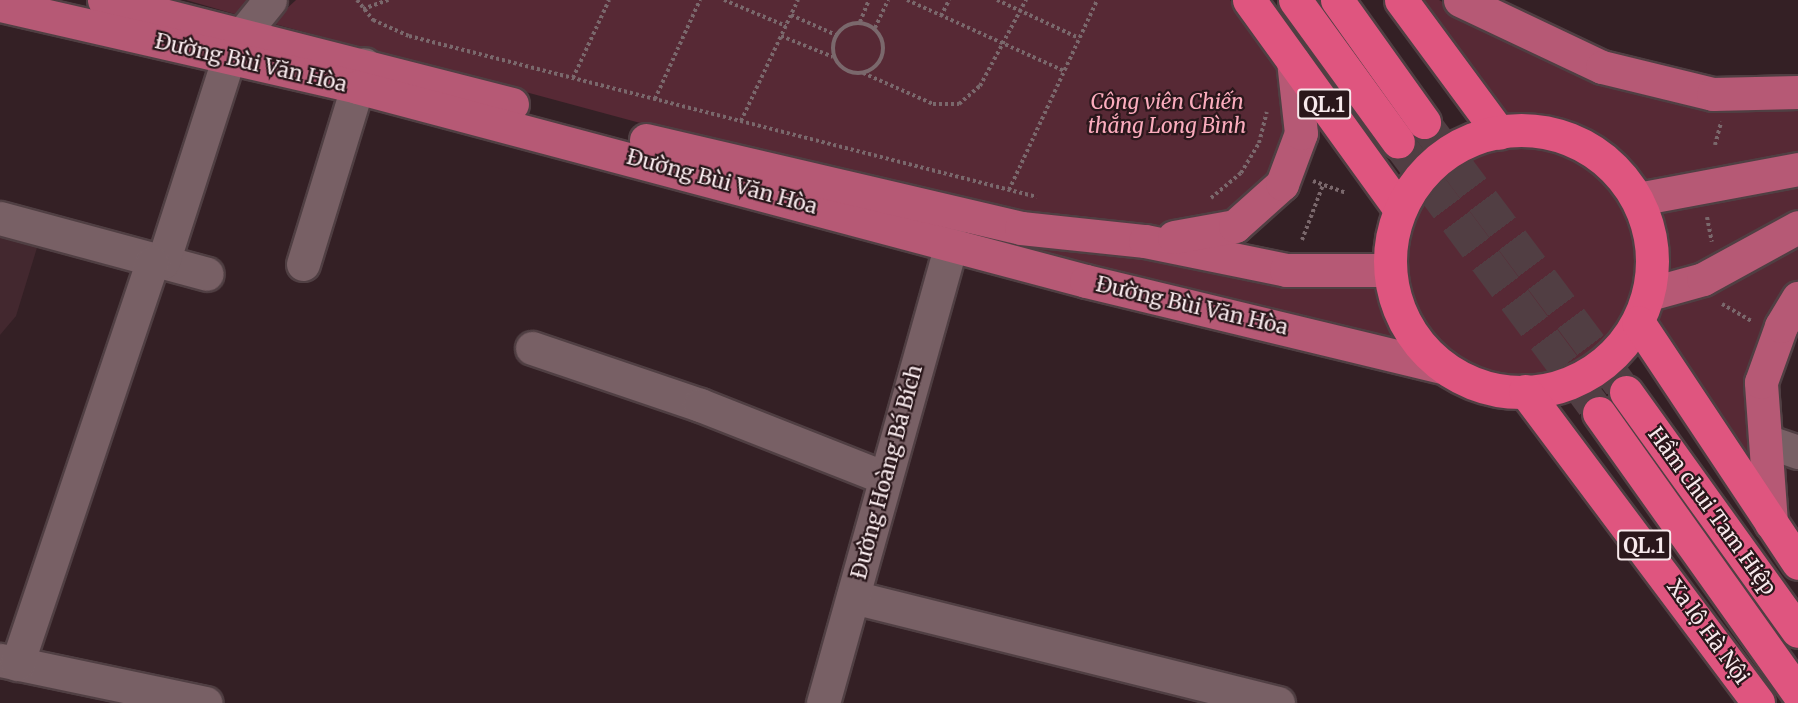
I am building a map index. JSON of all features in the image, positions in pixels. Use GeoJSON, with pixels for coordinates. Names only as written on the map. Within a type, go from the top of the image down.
{"type":"FeatureCollection","features":[{"type":"Feature","properties":{"kind":"highway","name":"QL.1"},"geometry":{"type":"LineString","coordinates":[[1249,0],[1399,208]]}},
{"type":"Feature","properties":{"kind":"highway","name":"QL.1"},"geometry":{"type":"LineString","coordinates":[[1295,0],[1398,142]]}},
{"type":"Feature","properties":{"kind":"highway"},"geometry":{"type":"LineString","coordinates":[[1337,0],[1424,122]]}},
{"type":"Feature","properties":{"kind":"highway"},"geometry":{"type":"LineString","coordinates":[[1401,0],[1499,132]]}},
{"type":"Feature","properties":{"kind":"highway"},"geometry":{"type":"LineString","coordinates":[[1542,131],[1581,143],[1614,166],[1638,199],[1653,245],[1643,308],[1616,352],[1588,374],[1555,388],[1525,391],[1492,390],[1442,367],[1415,341],[1397,307],[1389,270],[1399,208],[1442,156],[1470,140],[1499,132],[1542,131]]}},
{"type":"Feature","properties":{"kind":"highway"},"geometry":{"type":"LineString","coordinates":[[1643,308],[1771,524],[1798,563]]}},
{"type":"Feature","properties":{"kind":"highway","name":"Xa lộ Hà Nội"},"geometry":{"type":"LineString","coordinates":[[1525,391],[1758,703]]}},
{"type":"Feature","properties":{"kind":"highway","name":"Hầm chui Tam Hiệp"},"geometry":{"type":"LineString","coordinates":[[1626,392],[1798,631]]}},
{"type":"Feature","properties":{"kind":"highway","name":"Hầm chui Tam Hiệp"},"geometry":{"type":"LineString","coordinates":[[1599,413],[1798,693]]}},
{"type":"Feature","properties":{"kind":"main road","name":"Đường Bùi Văn Hòa"},"geometry":{"type":"LineString","coordinates":[[104,0],[236,45]]}},
{"type":"Feature","properties":{"kind":"main road"},"geometry":{"type":"LineString","coordinates":[[1460,0],[1602,67],[1713,94],[1798,92]]}},
{"type":"Feature","properties":{"kind":"main road","name":"Đường Bùi Văn Hòa"},"geometry":{"type":"LineString","coordinates":[[0,5],[236,45],[361,76],[629,136],[956,228],[1086,281],[1442,367]]}},
{"type":"Feature","properties":{"kind":"main road"},"geometry":{"type":"LineString","coordinates":[[1145,241],[1215,233],[1253,215],[1275,193],[1292,166],[1301,133],[1293,62]]}},
{"type":"Feature","properties":{"kind":"main road"},"geometry":{"type":"LineString","coordinates":[[1638,199],[1798,169]]}},
{"type":"Feature","properties":{"kind":"main road"},"geometry":{"type":"LineString","coordinates":[[1643,308],[1703,279],[1798,227]]}},
{"type":"Feature","properties":{"kind":"main road","name":"Đường Bùi Văn Hòa"},"geometry":{"type":"LineString","coordinates":[[956,228],[1021,228],[1145,241],[1286,270],[1389,270]]}},
{"type":"Feature","properties":{"kind":"main road"},"geometry":{"type":"LineString","coordinates":[[1771,524],[1783,447],[1761,382],[1781,326],[1798,298]]}},
{"type":"Feature","properties":{"kind":"street"},"geometry":{"type":"LineString","coordinates":[[206,703],[146,696],[9,662],[236,45],[270,0]]}},
{"type":"Feature","properties":{"kind":"street"},"geometry":{"type":"LineString","coordinates":[[303,264],[361,76]]}},
{"type":"Feature","properties":{"kind":"street"},"geometry":{"type":"LineString","coordinates":[[0,218],[207,274]]}},
{"type":"Feature","properties":{"kind":"street","name":"Đường Hoàng Bá Bích"},"geometry":{"type":"LineString","coordinates":[[824,703],[883,477],[956,228]]}},
{"type":"Feature","properties":{"kind":"street"},"geometry":{"type":"LineString","coordinates":[[532,348],[700,405],[883,477]]}},
{"type":"Feature","properties":{"kind":"street"},"geometry":{"type":"LineString","coordinates":[[853,597],[1278,703]]}},
{"type":"Feature","properties":{"kind":"path"},"geometry":{"type":"LineString","coordinates":[[357,0],[373,20],[409,36],[1046,199]]}},
{"type":"Feature","properties":{"kind":"path"},"geometry":{"type":"LineString","coordinates":[[363,9],[388,0]]}},
{"type":"Feature","properties":{"kind":"path"},"geometry":{"type":"LineString","coordinates":[[573,78],[609,0]]}},
{"type":"Feature","properties":{"kind":"path"},"geometry":{"type":"LineString","coordinates":[[655,99],[700,0]]}},
{"type":"Feature","properties":{"kind":"path"},"geometry":{"type":"LineString","coordinates":[[724,0],[786,26]]}},
{"type":"Feature","properties":{"kind":"path"},"geometry":{"type":"LineString","coordinates":[[741,121],[798,0]]}},
{"type":"Feature","properties":{"kind":"path"},"geometry":{"type":"LineString","coordinates":[[836,35],[860,22],[869,0]]}},
{"type":"Feature","properties":{"kind":"path"},"geometry":{"type":"LineString","coordinates":[[875,28],[888,0]]}},
{"type":"Feature","properties":{"kind":"path"},"geometry":{"type":"LineString","coordinates":[[908,0],[1064,71]]}},
{"type":"Feature","properties":{"kind":"path"},"geometry":{"type":"LineString","coordinates":[[941,16],[949,0]]}},
{"type":"Feature","properties":{"kind":"path"},"geometry":{"type":"LineString","coordinates":[[997,0],[1079,38]]}},
{"type":"Feature","properties":{"kind":"path"},"geometry":{"type":"LineString","coordinates":[[781,36],[834,58],[845,70],[863,73],[933,104],[951,106],[975,93],[1004,44],[1026,0]]}},
{"type":"Feature","properties":{"kind":"path"},"geometry":{"type":"LineString","coordinates":[[1009,190],[1096,0]]}},
{"type":"Feature","properties":{"kind":"path"},"geometry":{"type":"LineString","coordinates":[[791,15],[836,35]]}},
{"type":"Feature","properties":{"kind":"path"},"geometry":{"type":"LineString","coordinates":[[860,22],[875,28],[882,41],[882,57],[863,73]]}},
{"type":"Feature","properties":{"kind":"path"},"geometry":{"type":"LineString","coordinates":[[834,58],[836,35]]}},
{"type":"Feature","properties":{"kind":"path"},"geometry":{"type":"LineString","coordinates":[[1200,203],[1241,174],[1259,143],[1266,101]]}},
{"type":"Feature","properties":{"kind":"path"},"geometry":{"type":"LineString","coordinates":[[1301,244],[1323,185]]}},
{"type":"Feature","properties":{"kind":"path"},"geometry":{"type":"LineString","coordinates":[[1705,204],[1713,248]]}},
{"type":"Feature","properties":{"kind":"shaded area"},"geometry":{"type":"Polygon","coordinates":[[[0,228],[40,238],[16,316],[0,335],[0,228]]]}},
{"type":"Feature","properties":{"kind":"green space"},"geometry":{"type":"Polygon","coordinates":[[[186,0],[250,0],[238,15],[186,0]]]}},
{"type":"Feature","properties":{"kind":"green space","name":"Công viên Chiến thắng Long Bình"},"geometry":{"type":"Polygon","coordinates":[[[296,0],[1230,0],[1287,79],[1283,164],[1245,209],[1166,230],[1029,215],[644,124],[271,23],[296,0]]]}},
{"type":"Feature","properties":{"kind":"green space"},"geometry":{"type":"Polygon","coordinates":[[[1420,0],[1439,0],[1481,23],[1798,101],[1798,152],[1774,162],[1645,183],[1623,155],[1586,128],[1545,114],[1506,117],[1420,0]]]}},
{"type":"Feature","properties":{"kind":"green space"},"geometry":{"type":"Polygon","coordinates":[[[1510,146],[1532,146],[1565,154],[1585,165],[1603,179],[1617,197],[1628,217],[1634,238],[1636,261],[1634,284],[1628,305],[1617,325],[1603,343],[1585,357],[1565,368],[1532,376],[1510,376],[1477,368],[1457,357],[1439,343],[1425,325],[1414,305],[1406,272],[1406,250],[1414,217],[1425,197],[1439,179],[1457,165],[1477,154],[1510,146]]]}},
{"type":"Feature","properties":{"kind":"green space"},"geometry":{"type":"Polygon","coordinates":[[[1798,186],[1798,210],[1710,261],[1666,273],[1668,243],[1660,212],[1798,186]]]}},
{"type":"Feature","properties":{"kind":"green space"},"geometry":{"type":"Polygon","coordinates":[[[982,236],[1377,286],[1396,340],[1092,266],[982,236]]]}},
{"type":"Feature","properties":{"kind":"green space"},"geometry":{"type":"Polygon","coordinates":[[[1798,246],[1798,281],[1773,321],[1760,479],[1655,321],[1660,307],[1722,291],[1798,246]]]}},
{"type":"Feature","properties":{"kind":"tunnel"},"geometry":{"type":"LineString","coordinates":[[1424,122],[1626,392]]}},
{"type":"Feature","properties":{"kind":"tunnel"},"geometry":{"type":"LineString","coordinates":[[1398,142],[1599,413]]}}]}
